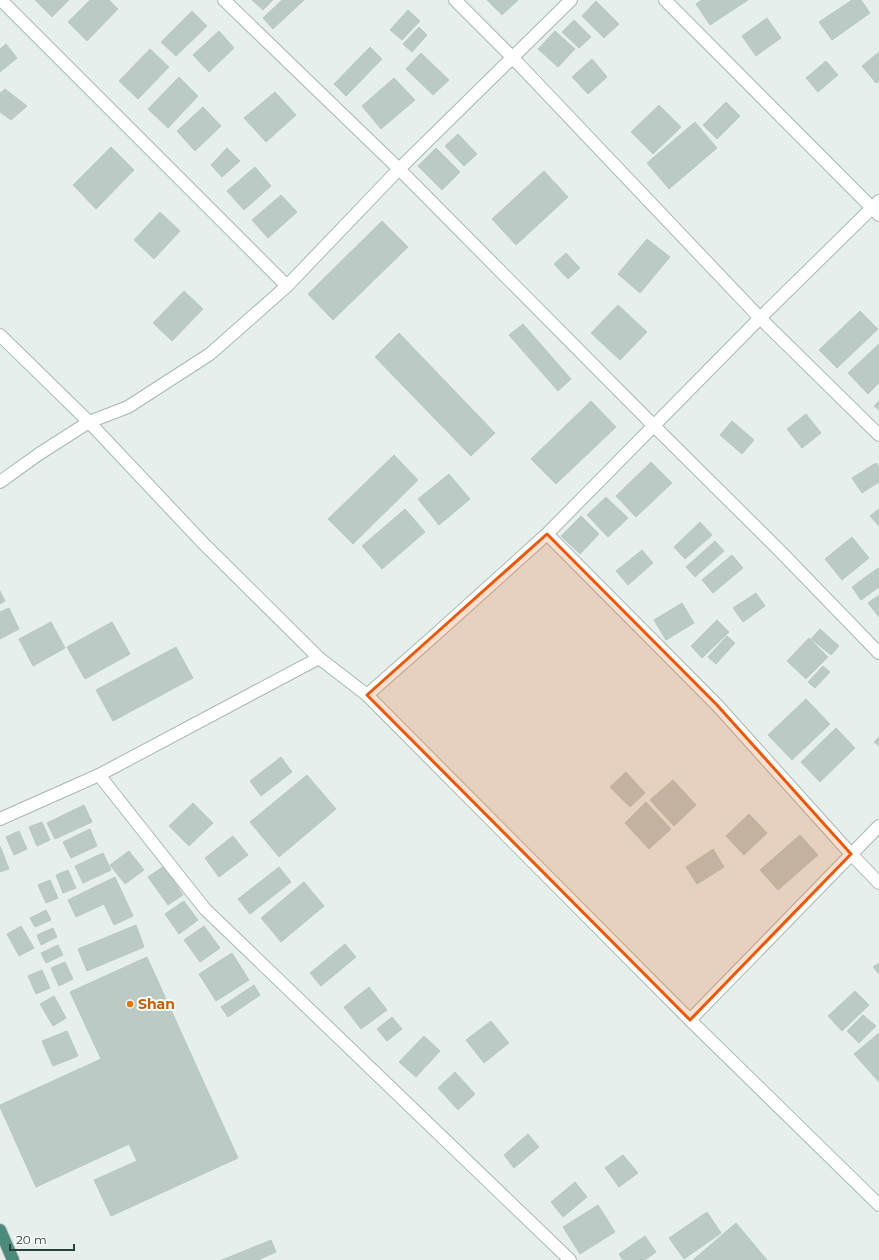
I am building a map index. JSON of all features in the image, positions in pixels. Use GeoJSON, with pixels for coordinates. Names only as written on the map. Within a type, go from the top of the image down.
{"type":"FeatureCollection","features":[{"type":"Feature","properties":{"kind":"highway"},"geometry":{"type":"LineString","coordinates":[[0,1230],[13,1260]]}},
{"type":"Feature","properties":{"kind":"street"},"geometry":{"type":"LineString","coordinates":[[1,0],[287,286]]}},
{"type":"Feature","properties":{"kind":"street"},"geometry":{"type":"LineString","coordinates":[[224,0],[399,169],[779,550],[879,653]]}},
{"type":"Feature","properties":{"kind":"street"},"geometry":{"type":"LineString","coordinates":[[454,0],[512,58],[760,318],[879,435]]}},
{"type":"Feature","properties":{"kind":"street"},"geometry":{"type":"LineString","coordinates":[[0,482],[39,454],[89,422],[128,407],[210,354],[287,286],[399,169],[571,0]]}},
{"type":"Feature","properties":{"kind":"street"},"geometry":{"type":"LineString","coordinates":[[367,695],[547,534],[760,318],[877,208],[665,0]]}},
{"type":"Feature","properties":{"kind":"street"},"geometry":{"type":"LineString","coordinates":[[0,335],[89,422],[203,543],[319,658],[367,695],[690,1020],[879,1205]]}},
{"type":"Feature","properties":{"kind":"street"},"geometry":{"type":"LineString","coordinates":[[547,534],[717,705],[879,883]]}},
{"type":"Feature","properties":{"kind":"street"},"geometry":{"type":"LineString","coordinates":[[0,819],[99,775],[319,658]]}},
{"type":"Feature","properties":{"kind":"street"},"geometry":{"type":"LineString","coordinates":[[99,775],[205,909],[570,1260]]}},
{"type":"Feature","properties":{"kind":"street"},"geometry":{"type":"LineString","coordinates":[[690,1020],[879,826]]}},
{"type":"Feature","properties":{"kind":"highlighted area"},"geometry":{"type":"Polygon","coordinates":[[[547,534],[717,705],[851,854],[690,1020],[367,695],[547,534]]]}},
{"type":"Feature","properties":{"kind":"building"},"geometry":{"type":"Polygon","coordinates":[[[35,0],[69,0],[52,17],[35,0]]]}},
{"type":"Feature","properties":{"kind":"building"},"geometry":{"type":"Polygon","coordinates":[[[90,0],[109,0],[118,9],[87,41],[68,22],[90,0]]]}},
{"type":"Feature","properties":{"kind":"building"},"geometry":{"type":"Polygon","coordinates":[[[252,0],[273,0],[263,10],[252,0]]]}},
{"type":"Feature","properties":{"kind":"building"},"geometry":{"type":"Polygon","coordinates":[[[282,0],[304,0],[273,29],[263,18],[282,0]]]}},
{"type":"Feature","properties":{"kind":"building"},"geometry":{"type":"Polygon","coordinates":[[[487,0],[518,0],[502,15],[487,0]]]}},
{"type":"Feature","properties":{"kind":"building"},"geometry":{"type":"Polygon","coordinates":[[[702,0],[748,0],[710,25],[696,4],[702,0]]]}},
{"type":"Feature","properties":{"kind":"building"},"geometry":{"type":"Polygon","coordinates":[[[852,0],[861,0],[870,13],[832,40],[819,22],[852,0]]]}},
{"type":"Feature","properties":{"kind":"building"},"geometry":{"type":"Polygon","coordinates":[[[596,1],[619,24],[604,38],[582,16],[596,1]]]}},
{"type":"Feature","properties":{"kind":"building"},"geometry":{"type":"Polygon","coordinates":[[[408,10],[420,21],[402,40],[390,30],[408,10]]]}},
{"type":"Feature","properties":{"kind":"building"},"geometry":{"type":"Polygon","coordinates":[[[192,11],[207,26],[176,56],[161,42],[192,11]]]}},
{"type":"Feature","properties":{"kind":"building"},"geometry":{"type":"Polygon","coordinates":[[[767,18],[781,38],[756,56],[742,36],[767,18]]]}},
{"type":"Feature","properties":{"kind":"building"},"geometry":{"type":"Polygon","coordinates":[[[574,20],[591,37],[579,48],[562,32],[574,20]]]}},
{"type":"Feature","properties":{"kind":"building"},"geometry":{"type":"Polygon","coordinates":[[[419,27],[427,35],[412,52],[403,44],[419,27]]]}},
{"type":"Feature","properties":{"kind":"building"},"geometry":{"type":"Polygon","coordinates":[[[219,31],[234,48],[209,72],[193,55],[219,31]]]}},
{"type":"Feature","properties":{"kind":"building"},"geometry":{"type":"Polygon","coordinates":[[[555,31],[575,49],[558,67],[538,49],[555,31]]]}},
{"type":"Feature","properties":{"kind":"building"},"geometry":{"type":"Polygon","coordinates":[[[6,44],[17,58],[0,72],[0,49],[6,44]]]}},
{"type":"Feature","properties":{"kind":"building"},"geometry":{"type":"Polygon","coordinates":[[[370,47],[382,59],[346,96],[334,84],[370,47]]]}},
{"type":"Feature","properties":{"kind":"building"},"geometry":{"type":"Polygon","coordinates":[[[150,49],[169,67],[138,99],[119,81],[150,49]]]}},
{"type":"Feature","properties":{"kind":"building"},"geometry":{"type":"Polygon","coordinates":[[[879,52],[879,81],[876,83],[862,66],[879,52]]]}},
{"type":"Feature","properties":{"kind":"building"},"geometry":{"type":"Polygon","coordinates":[[[421,53],[449,80],[433,95],[406,69],[421,53]]]}},
{"type":"Feature","properties":{"kind":"building"},"geometry":{"type":"Polygon","coordinates":[[[592,59],[607,77],[588,94],[572,77],[592,59]]]}},
{"type":"Feature","properties":{"kind":"building"},"geometry":{"type":"Polygon","coordinates":[[[826,61],[838,75],[818,92],[806,78],[826,61]]]}},
{"type":"Feature","properties":{"kind":"building"},"geometry":{"type":"Polygon","coordinates":[[[179,77],[198,96],[168,128],[148,109],[179,77]]]}},
{"type":"Feature","properties":{"kind":"building"},"geometry":{"type":"Polygon","coordinates":[[[394,78],[415,100],[381,129],[362,106],[394,78]]]}},
{"type":"Feature","properties":{"kind":"building"},"geometry":{"type":"Polygon","coordinates":[[[5,89],[27,106],[11,120],[0,112],[0,93],[5,89]]]}},
{"type":"Feature","properties":{"kind":"building"},"geometry":{"type":"Polygon","coordinates":[[[275,92],[296,115],[266,142],[244,118],[275,92]]]}},
{"type":"Feature","properties":{"kind":"building"},"geometry":{"type":"Polygon","coordinates":[[[726,102],[740,116],[717,139],[703,125],[726,102]]]}},
{"type":"Feature","properties":{"kind":"building"},"geometry":{"type":"Polygon","coordinates":[[[659,105],[681,127],[653,154],[631,132],[659,105]]]}},
{"type":"Feature","properties":{"kind":"building"},"geometry":{"type":"Polygon","coordinates":[[[203,107],[221,126],[195,151],[177,131],[203,107]]]}},
{"type":"Feature","properties":{"kind":"building"},"geometry":{"type":"Polygon","coordinates":[[[695,122],[717,148],[669,189],[647,163],[695,122]]]}},
{"type":"Feature","properties":{"kind":"building"},"geometry":{"type":"Polygon","coordinates":[[[458,134],[477,154],[464,166],[445,146],[458,134]]]}},
{"type":"Feature","properties":{"kind":"building"},"geometry":{"type":"Polygon","coordinates":[[[111,147],[134,170],[96,209],[73,185],[111,147]]]}},
{"type":"Feature","properties":{"kind":"building"},"geometry":{"type":"Polygon","coordinates":[[[227,148],[240,161],[222,177],[211,165],[227,148]]]}},
{"type":"Feature","properties":{"kind":"building"},"geometry":{"type":"Polygon","coordinates":[[[436,148],[460,172],[442,190],[418,166],[436,148]]]}},
{"type":"Feature","properties":{"kind":"building"},"geometry":{"type":"Polygon","coordinates":[[[255,167],[271,186],[244,210],[227,191],[255,167]]]}},
{"type":"Feature","properties":{"kind":"building"},"geometry":{"type":"Polygon","coordinates":[[[544,171],[568,197],[516,245],[492,219],[544,171]]]}},
{"type":"Feature","properties":{"kind":"building"},"geometry":{"type":"Polygon","coordinates":[[[281,195],[297,212],[268,238],[252,220],[281,195]]]}},
{"type":"Feature","properties":{"kind":"building"},"geometry":{"type":"Polygon","coordinates":[[[160,212],[180,231],[154,259],[134,240],[160,212]]]}},
{"type":"Feature","properties":{"kind":"building"},"geometry":{"type":"Polygon","coordinates":[[[382,221],[408,247],[333,320],[308,294],[382,221]]]}},
{"type":"Feature","properties":{"kind":"building"},"geometry":{"type":"Polygon","coordinates":[[[647,239],[670,257],[640,293],[618,274],[647,239]]]}},
{"type":"Feature","properties":{"kind":"building"},"geometry":{"type":"Polygon","coordinates":[[[566,253],[580,268],[568,279],[554,264],[566,253]]]}},
{"type":"Feature","properties":{"kind":"building"},"geometry":{"type":"Polygon","coordinates":[[[184,291],[203,309],[172,341],[153,323],[184,291]]]}},
{"type":"Feature","properties":{"kind":"building"},"geometry":{"type":"Polygon","coordinates":[[[618,305],[647,332],[620,360],[591,333],[618,305]]]}},
{"type":"Feature","properties":{"kind":"building"},"geometry":{"type":"Polygon","coordinates":[[[860,311],[878,329],[837,368],[819,350],[860,311]]]}},
{"type":"Feature","properties":{"kind":"building"},"geometry":{"type":"Polygon","coordinates":[[[523,324],[571,379],[558,391],[509,335],[523,324]]]}},
{"type":"Feature","properties":{"kind":"building"},"geometry":{"type":"Polygon","coordinates":[[[399,333],[495,433],[471,456],[375,357],[399,333]]]}},
{"type":"Feature","properties":{"kind":"building"},"geometry":{"type":"Polygon","coordinates":[[[879,344],[879,383],[868,394],[848,373],[879,344]]]}},
{"type":"Feature","properties":{"kind":"building"},"geometry":{"type":"Polygon","coordinates":[[[591,401],[616,427],[556,484],[531,459],[591,401]]]}},
{"type":"Feature","properties":{"kind":"building"},"geometry":{"type":"Polygon","coordinates":[[[879,401],[879,410],[874,406],[879,401]]]}},
{"type":"Feature","properties":{"kind":"building"},"geometry":{"type":"Polygon","coordinates":[[[806,414],[821,433],[802,448],[787,429],[806,414]]]}},
{"type":"Feature","properties":{"kind":"building"},"geometry":{"type":"Polygon","coordinates":[[[732,421],[754,440],[742,454],[720,435],[732,421]]]}},
{"type":"Feature","properties":{"kind":"building"},"geometry":{"type":"Polygon","coordinates":[[[394,455],[418,480],[353,544],[328,519],[394,455]]]}},
{"type":"Feature","properties":{"kind":"building"},"geometry":{"type":"Polygon","coordinates":[[[651,462],[672,483],[636,517],[616,496],[651,462]]]}},
{"type":"Feature","properties":{"kind":"building"},"geometry":{"type":"Polygon","coordinates":[[[876,463],[879,467],[879,482],[862,493],[852,478],[876,463]]]}},
{"type":"Feature","properties":{"kind":"building"},"geometry":{"type":"Polygon","coordinates":[[[449,474],[470,499],[439,525],[418,499],[449,474]]]}},
{"type":"Feature","properties":{"kind":"building"},"geometry":{"type":"Polygon","coordinates":[[[606,497],[628,518],[608,537],[587,515],[606,497]]]}},
{"type":"Feature","properties":{"kind":"building"},"geometry":{"type":"Polygon","coordinates":[[[405,509],[425,532],[382,569],[362,546],[405,509]]]}},
{"type":"Feature","properties":{"kind":"building"},"geometry":{"type":"Polygon","coordinates":[[[879,509],[879,526],[870,516],[879,509]]]}},
{"type":"Feature","properties":{"kind":"building"},"geometry":{"type":"Polygon","coordinates":[[[581,516],[599,534],[580,554],[561,536],[581,516]]]}},
{"type":"Feature","properties":{"kind":"building"},"geometry":{"type":"Polygon","coordinates":[[[700,522],[712,535],[685,559],[674,547],[700,522]]]}},
{"type":"Feature","properties":{"kind":"building"},"geometry":{"type":"Polygon","coordinates":[[[852,537],[869,558],[842,580],[825,559],[852,537]]]}},
{"type":"Feature","properties":{"kind":"building"},"geometry":{"type":"Polygon","coordinates":[[[715,541],[724,551],[695,577],[686,567],[715,541]]]}},
{"type":"Feature","properties":{"kind":"building"},"geometry":{"type":"Polygon","coordinates":[[[642,550],[653,563],[628,585],[616,571],[642,550]]]}},
{"type":"Feature","properties":{"kind":"building"},"geometry":{"type":"Polygon","coordinates":[[[732,555],[743,568],[713,593],[702,580],[732,555]]]}},
{"type":"Feature","properties":{"kind":"building"},"geometry":{"type":"Polygon","coordinates":[[[878,568],[879,587],[861,600],[852,587],[878,568]]]}},
{"type":"Feature","properties":{"kind":"building"},"geometry":{"type":"Polygon","coordinates":[[[0,591],[5,601],[0,604],[0,591]]]}},
{"type":"Feature","properties":{"kind":"building"},"geometry":{"type":"Polygon","coordinates":[[[756,593],[765,606],[743,622],[733,608],[756,593]]]}},
{"type":"Feature","properties":{"kind":"building"},"geometry":{"type":"Polygon","coordinates":[[[879,595],[879,617],[868,603],[879,595]]]}},
{"type":"Feature","properties":{"kind":"building"},"geometry":{"type":"Polygon","coordinates":[[[682,603],[694,623],[666,640],[654,620],[682,603]]]}},
{"type":"Feature","properties":{"kind":"building"},"geometry":{"type":"Polygon","coordinates":[[[9,608],[19,629],[0,639],[0,612],[9,608]]]}},
{"type":"Feature","properties":{"kind":"building"},"geometry":{"type":"Polygon","coordinates":[[[717,620],[729,632],[702,658],[691,646],[717,620]]]}},
{"type":"Feature","properties":{"kind":"building"},"geometry":{"type":"Polygon","coordinates":[[[51,622],[65,648],[33,666],[19,639],[51,622]]]}},
{"type":"Feature","properties":{"kind":"building"},"geometry":{"type":"Polygon","coordinates":[[[112,622],[130,654],[85,679],[67,647],[112,622]]]}},
{"type":"Feature","properties":{"kind":"building"},"geometry":{"type":"Polygon","coordinates":[[[820,629],[839,646],[831,655],[811,639],[820,629]]]}},
{"type":"Feature","properties":{"kind":"building"},"geometry":{"type":"Polygon","coordinates":[[[727,636],[735,643],[716,664],[708,657],[727,636]]]}},
{"type":"Feature","properties":{"kind":"building"},"geometry":{"type":"Polygon","coordinates":[[[809,638],[828,657],[806,679],[787,661],[809,638]]]}},
{"type":"Feature","properties":{"kind":"building"},"geometry":{"type":"Polygon","coordinates":[[[176,647],[193,678],[113,721],[96,690],[176,647]]]}},
{"type":"Feature","properties":{"kind":"building"},"geometry":{"type":"Polygon","coordinates":[[[823,666],[830,672],[815,688],[808,682],[823,666]]]}},
{"type":"Feature","properties":{"kind":"building"},"geometry":{"type":"Polygon","coordinates":[[[806,699],[830,724],[792,760],[768,735],[806,699]]]}},
{"type":"Feature","properties":{"kind":"building"},"geometry":{"type":"Polygon","coordinates":[[[836,728],[855,748],[820,782],[801,762],[836,728]]]}},
{"type":"Feature","properties":{"kind":"building"},"geometry":{"type":"Polygon","coordinates":[[[879,737],[879,746],[874,742],[879,737]]]}},
{"type":"Feature","properties":{"kind":"building"},"geometry":{"type":"Polygon","coordinates":[[[281,757],[292,772],[261,796],[250,781],[281,757]]]}},
{"type":"Feature","properties":{"kind":"building"},"geometry":{"type":"Polygon","coordinates":[[[626,772],[645,793],[630,807],[610,787],[626,772]]]}},
{"type":"Feature","properties":{"kind":"building"},"geometry":{"type":"Polygon","coordinates":[[[307,775],[336,809],[279,857],[250,822],[307,775]]]}},
{"type":"Feature","properties":{"kind":"building"},"geometry":{"type":"Polygon","coordinates":[[[673,780],[696,805],[674,826],[650,800],[673,780]]]}},
{"type":"Feature","properties":{"kind":"building"},"geometry":{"type":"Polygon","coordinates":[[[646,802],[671,829],[649,849],[625,823],[646,802]]]}},
{"type":"Feature","properties":{"kind":"building"},"geometry":{"type":"Polygon","coordinates":[[[193,803],[213,823],[189,846],[169,826],[193,803]]]}},
{"type":"Feature","properties":{"kind":"building"},"geometry":{"type":"Polygon","coordinates":[[[84,805],[92,822],[55,839],[47,823],[84,805]]]}},
{"type":"Feature","properties":{"kind":"building"},"geometry":{"type":"Polygon","coordinates":[[[749,814],[767,833],[744,855],[726,836],[749,814]]]}},
{"type":"Feature","properties":{"kind":"building"},"geometry":{"type":"Polygon","coordinates":[[[42,822],[50,840],[37,846],[29,827],[42,822]]]}},
{"type":"Feature","properties":{"kind":"building"},"geometry":{"type":"Polygon","coordinates":[[[90,829],[97,846],[71,858],[63,842],[90,829]]]}},
{"type":"Feature","properties":{"kind":"building"},"geometry":{"type":"Polygon","coordinates":[[[19,831],[27,849],[14,855],[6,837],[19,831]]]}},
{"type":"Feature","properties":{"kind":"building"},"geometry":{"type":"Polygon","coordinates":[[[800,835],[818,855],[778,890],[760,870],[800,835]]]}},
{"type":"Feature","properties":{"kind":"building"},"geometry":{"type":"Polygon","coordinates":[[[233,836],[248,855],[219,877],[205,858],[233,836]]]}},
{"type":"Feature","properties":{"kind":"building"},"geometry":{"type":"Polygon","coordinates":[[[0,846],[9,869],[0,872],[0,846]]]}},
{"type":"Feature","properties":{"kind":"building"},"geometry":{"type":"Polygon","coordinates":[[[713,849],[724,867],[697,884],[686,867],[713,849]]]}},
{"type":"Feature","properties":{"kind":"building"},"geometry":{"type":"Polygon","coordinates":[[[129,851],[144,870],[125,884],[110,865],[129,851]]]}},
{"type":"Feature","properties":{"kind":"building"},"geometry":{"type":"Polygon","coordinates":[[[103,853],[111,870],[83,883],[75,866],[103,853]]]}},
{"type":"Feature","properties":{"kind":"building"},"geometry":{"type":"Polygon","coordinates":[[[164,866],[183,895],[168,905],[148,877],[164,866]]]}},
{"type":"Feature","properties":{"kind":"building"},"geometry":{"type":"Polygon","coordinates":[[[279,867],[291,882],[250,914],[238,899],[279,867]]]}},
{"type":"Feature","properties":{"kind":"building"},"geometry":{"type":"Polygon","coordinates":[[[68,870],[76,888],[63,893],[56,875],[68,870]]]}},
{"type":"Feature","properties":{"kind":"building"},"geometry":{"type":"Polygon","coordinates":[[[115,877],[133,916],[114,925],[104,904],[76,917],[68,900],[115,877]]]}},
{"type":"Feature","properties":{"kind":"building"},"geometry":{"type":"Polygon","coordinates":[[[50,880],[58,898],[46,903],[38,885],[50,880]]]}},
{"type":"Feature","properties":{"kind":"building"},"geometry":{"type":"Polygon","coordinates":[[[304,882],[324,906],[281,942],[261,918],[304,882]]]}},
{"type":"Feature","properties":{"kind":"building"},"geometry":{"type":"Polygon","coordinates":[[[184,901],[198,920],[179,934],[165,914],[184,901]]]}},
{"type":"Feature","properties":{"kind":"building"},"geometry":{"type":"Polygon","coordinates":[[[46,910],[51,920],[35,927],[30,918],[46,910]]]}},
{"type":"Feature","properties":{"kind":"building"},"geometry":{"type":"Polygon","coordinates":[[[136,925],[144,947],[87,971],[78,949],[136,925]]]}},
{"type":"Feature","properties":{"kind":"building"},"geometry":{"type":"Polygon","coordinates":[[[21,926],[34,948],[19,956],[7,934],[21,926]]]}},
{"type":"Feature","properties":{"kind":"building"},"geometry":{"type":"Polygon","coordinates":[[[204,926],[220,948],[200,962],[184,940],[204,926]]]}},
{"type":"Feature","properties":{"kind":"building"},"geometry":{"type":"Polygon","coordinates":[[[53,928],[57,937],[41,945],[37,935],[53,928]]]}},
{"type":"Feature","properties":{"kind":"building"},"geometry":{"type":"Polygon","coordinates":[[[345,944],[356,957],[321,986],[310,973],[345,944]]]}},
{"type":"Feature","properties":{"kind":"building"},"geometry":{"type":"Polygon","coordinates":[[[58,945],[63,955],[46,963],[41,953],[58,945]]]}},
{"type":"Feature","properties":{"kind":"building"},"geometry":{"type":"Polygon","coordinates":[[[232,953],[249,980],[216,1001],[199,974],[232,953]]]}},
{"type":"Feature","properties":{"kind":"building"},"geometry":{"type":"Polygon","coordinates":[[[147,957],[238,1158],[111,1216],[94,1180],[137,1161],[129,1144],[36,1187],[0,1105],[101,1059],[70,992],[147,957]]]}},
{"type":"Feature","properties":{"kind":"building"},"geometry":{"type":"Polygon","coordinates":[[[65,962],[73,979],[59,986],[51,968],[65,962]]]}},
{"type":"Feature","properties":{"kind":"building"},"geometry":{"type":"Polygon","coordinates":[[[879,963],[879,974],[873,967],[879,963]]]}},
{"type":"Feature","properties":{"kind":"building"},"geometry":{"type":"Polygon","coordinates":[[[42,970],[50,988],[36,994],[28,976],[42,970]]]}},
{"type":"Feature","properties":{"kind":"building"},"geometry":{"type":"Polygon","coordinates":[[[254,985],[260,995],[228,1017],[221,1007],[254,985]]]}},
{"type":"Feature","properties":{"kind":"building"},"geometry":{"type":"Polygon","coordinates":[[[369,987],[387,1010],[361,1029],[344,1007],[369,987]]]}},
{"type":"Feature","properties":{"kind":"building"},"geometry":{"type":"Polygon","coordinates":[[[855,991],[869,1005],[842,1031],[828,1016],[855,991]]]}},
{"type":"Feature","properties":{"kind":"building"},"geometry":{"type":"Polygon","coordinates":[[[54,996],[66,1018],[53,1026],[40,1004],[54,996]]]}},
{"type":"Feature","properties":{"kind":"building"},"geometry":{"type":"Polygon","coordinates":[[[863,1015],[876,1026],[859,1043],[847,1031],[863,1015]]]}},
{"type":"Feature","properties":{"kind":"building"},"geometry":{"type":"Polygon","coordinates":[[[392,1017],[402,1029],[387,1041],[377,1029],[392,1017]]]}},
{"type":"Feature","properties":{"kind":"building"},"geometry":{"type":"Polygon","coordinates":[[[491,1021],[509,1043],[484,1063],[466,1040],[491,1021]]]}},
{"type":"Feature","properties":{"kind":"building"},"geometry":{"type":"Polygon","coordinates":[[[67,1031],[78,1056],[53,1066],[42,1041],[67,1031]]]}},
{"type":"Feature","properties":{"kind":"building"},"geometry":{"type":"Polygon","coordinates":[[[879,1033],[879,1082],[854,1054],[879,1033]]]}},
{"type":"Feature","properties":{"kind":"building"},"geometry":{"type":"Polygon","coordinates":[[[424,1036],[440,1051],[416,1077],[399,1062],[424,1036]]]}},
{"type":"Feature","properties":{"kind":"building"},"geometry":{"type":"Polygon","coordinates":[[[455,1072],[475,1094],[458,1110],[438,1088],[455,1072]]]}},
{"type":"Feature","properties":{"kind":"building"},"geometry":{"type":"Polygon","coordinates":[[[528,1134],[539,1147],[514,1168],[504,1155],[528,1134]]]}},
{"type":"Feature","properties":{"kind":"building"},"geometry":{"type":"Polygon","coordinates":[[[623,1155],[638,1173],[619,1187],[605,1168],[623,1155]]]}},
{"type":"Feature","properties":{"kind":"building"},"geometry":{"type":"Polygon","coordinates":[[[575,1182],[587,1197],[563,1217],[551,1202],[575,1182]]]}},
{"type":"Feature","properties":{"kind":"building"},"geometry":{"type":"Polygon","coordinates":[[[598,1205],[615,1232],[580,1254],[563,1227],[598,1205]]]}},
{"type":"Feature","properties":{"kind":"building"},"geometry":{"type":"Polygon","coordinates":[[[707,1212],[721,1233],[684,1259],[669,1238],[707,1212]]]}},
{"type":"Feature","properties":{"kind":"building"},"geometry":{"type":"Polygon","coordinates":[[[736,1223],[767,1260],[693,1260],[736,1223]]]}},
{"type":"Feature","properties":{"kind":"building"},"geometry":{"type":"Polygon","coordinates":[[[645,1236],[656,1252],[645,1260],[623,1260],[619,1254],[645,1236]]]}},
{"type":"Feature","properties":{"kind":"building"},"geometry":{"type":"Polygon","coordinates":[[[271,1240],[276,1252],[258,1260],[222,1260],[271,1240]]]}},
{"type":"Feature","properties":{"kind":"place","name":"Shan"},"geometry":{"type":"Point","coordinates":[130,1004]}}]}
